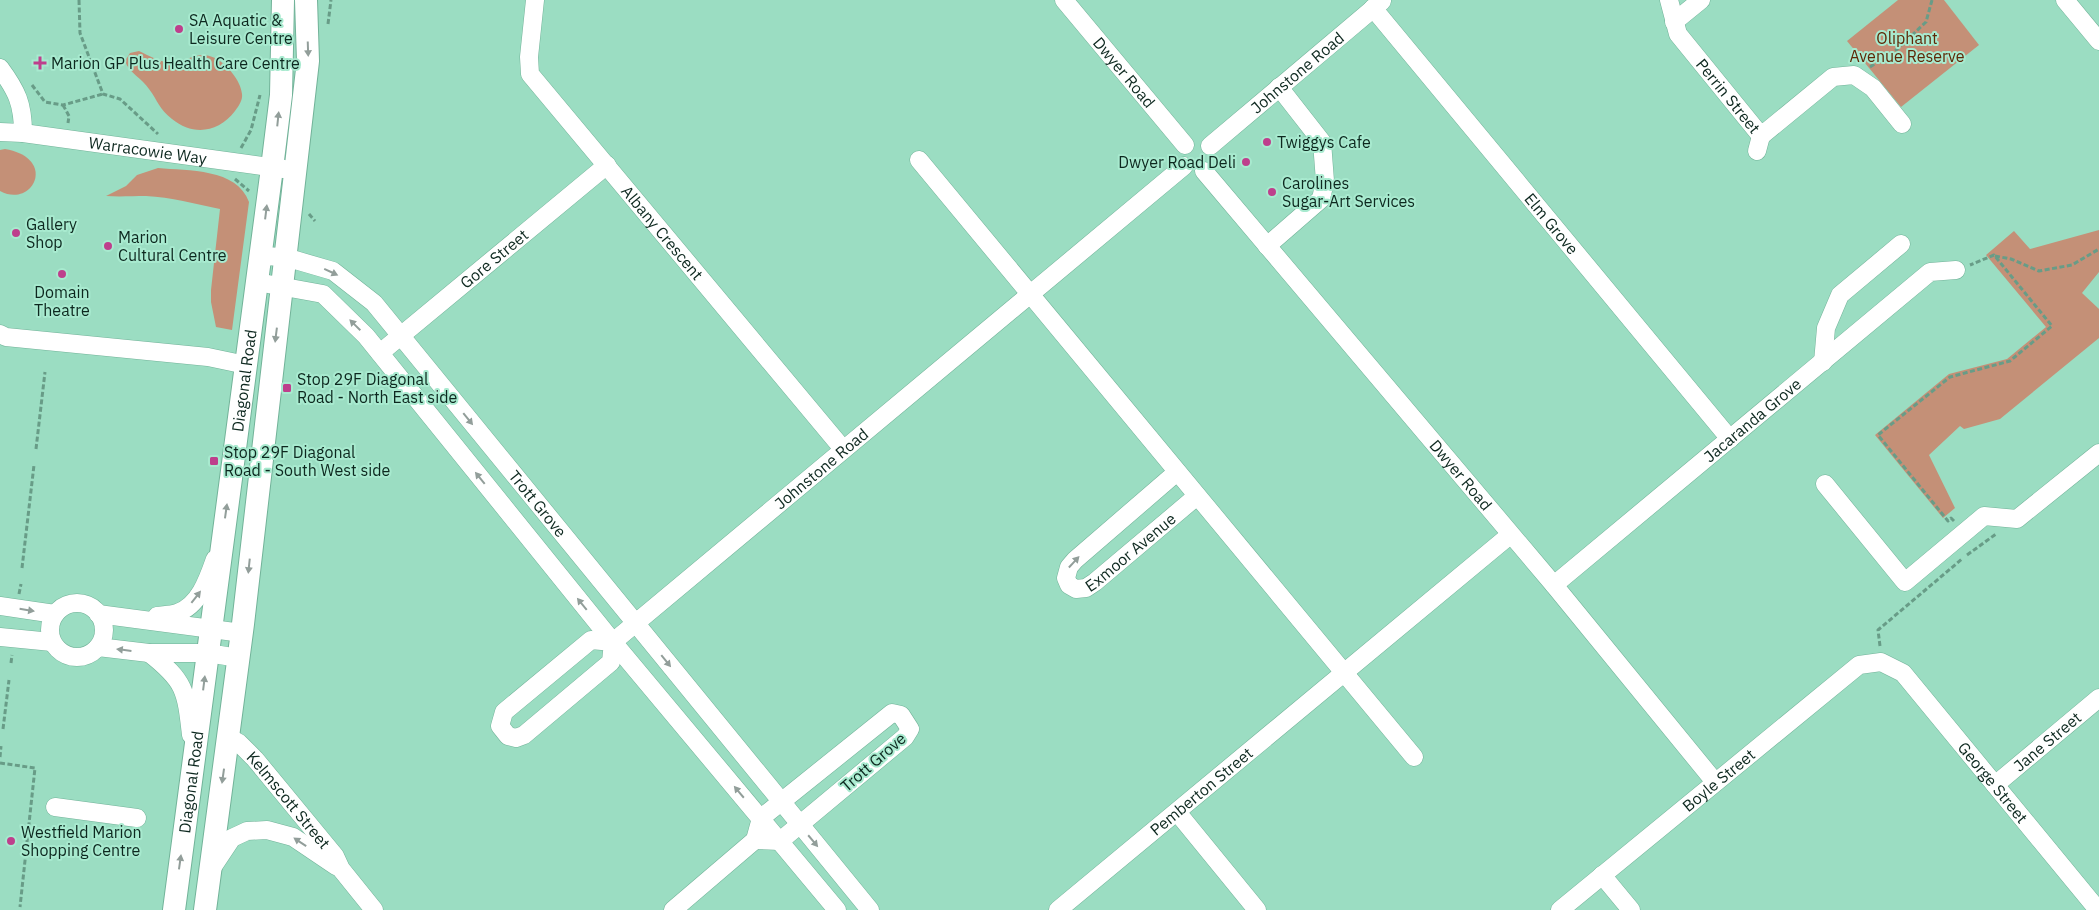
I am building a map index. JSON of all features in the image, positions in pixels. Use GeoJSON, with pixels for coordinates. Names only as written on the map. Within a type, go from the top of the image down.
{"type":"FeatureCollection","features":[{"type":"Feature","properties":{"kind":"main road","name":"Diagonal Road"},"geometry":{"type":"LineString","coordinates":[[174,910],[281,95],[283,0]]}},
{"type":"Feature","properties":{"kind":"main road","name":"Diagonal Road"},"geometry":{"type":"LineString","coordinates":[[206,910],[242,633],[308,61],[306,0]]}},
{"type":"Feature","properties":{"kind":"street","name":"Albany Crescent"},"geometry":{"type":"LineString","coordinates":[[535,0],[529,58],[530,74],[843,449]]}},
{"type":"Feature","properties":{"kind":"street","name":"Dwyer Road"},"geometry":{"type":"LineString","coordinates":[[1064,0],[1185,145]]}},
{"type":"Feature","properties":{"kind":"street","name":"Perrin Street"},"geometry":{"type":"LineString","coordinates":[[1670,0],[1678,34],[1759,144],[1833,77],[1854,75],[1873,88],[1902,124]]}},
{"type":"Feature","properties":{"kind":"street"},"geometry":{"type":"LineString","coordinates":[[1674,22],[1701,0]]}},
{"type":"Feature","properties":{"kind":"street"},"geometry":{"type":"LineString","coordinates":[[2065,0],[2099,41]]}},
{"type":"Feature","properties":{"kind":"street","name":"Johnstone Road"},"geometry":{"type":"LineString","coordinates":[[1210,146],[1378,4]]}},
{"type":"Feature","properties":{"kind":"street","name":"Elm Grove"},"geometry":{"type":"LineString","coordinates":[[1378,4],[1730,439]]}},
{"type":"Feature","properties":{"kind":"street"},"geometry":{"type":"LineString","coordinates":[[0,68],[12,84],[19,98],[23,112],[23,133]]}},
{"type":"Feature","properties":{"kind":"street"},"geometry":{"type":"LineString","coordinates":[[1267,246],[1321,199],[1325,181],[1322,142],[1279,88]]}},
{"type":"Feature","properties":{"kind":"street","name":"Warracowie Way"},"geometry":{"type":"LineString","coordinates":[[0,132],[23,133],[296,170]]}},
{"type":"Feature","properties":{"kind":"street"},"geometry":{"type":"LineString","coordinates":[[1200,140],[1210,146],[1213,157],[1212,162],[1204,170],[1193,172],[1184,166],[1181,155],[1185,145],[1189,141],[1200,140]]}},
{"type":"Feature","properties":{"kind":"street"},"geometry":{"type":"LineString","coordinates":[[919,160],[1414,757]]}},
{"type":"Feature","properties":{"kind":"street","name":"Gore Street"},"geometry":{"type":"LineString","coordinates":[[380,353],[607,166]]}},
{"type":"Feature","properties":{"kind":"street","name":"Johnstone Road"},"geometry":{"type":"LineString","coordinates":[[613,642],[1184,166]]}},
{"type":"Feature","properties":{"kind":"street","name":"Dwyer Road"},"geometry":{"type":"LineString","coordinates":[[1204,170],[1554,585],[1715,782]]}},
{"type":"Feature","properties":{"kind":"street"},"geometry":{"type":"LineString","coordinates":[[1823,362],[1826,328],[1840,295],[1901,244]]}},
{"type":"Feature","properties":{"kind":"street","name":"Trott Grove"},"geometry":{"type":"LineString","coordinates":[[261,256],[285,258],[333,271],[374,303],[870,910]]}},
{"type":"Feature","properties":{"kind":"street","name":"Jacaranda Grove"},"geometry":{"type":"LineString","coordinates":[[1554,585],[1930,272],[1956,270]]}},
{"type":"Feature","properties":{"kind":"street","name":"Trott Grove"},"geometry":{"type":"LineString","coordinates":[[257,282],[323,294],[366,336],[613,642],[837,910]]}},
{"type":"Feature","properties":{"kind":"street"},"geometry":{"type":"LineString","coordinates":[[0,334],[6,337],[208,357],[246,365]]}},
{"type":"Feature","properties":{"kind":"street"},"geometry":{"type":"LineString","coordinates":[[1825,484],[1905,582],[1984,516],[2017,519],[2099,453]]}},
{"type":"Feature","properties":{"kind":"street","name":"Exmoor Avenue"},"geometry":{"type":"LineString","coordinates":[[1177,472],[1075,560],[1069,568],[1066,578],[1070,585],[1076,589],[1086,588],[1095,582],[1197,496]]}},
{"type":"Feature","properties":{"kind":"street","name":"Pemberton Street"},"geometry":{"type":"LineString","coordinates":[[1058,910],[1510,535]]}},
{"type":"Feature","properties":{"kind":"street"},"geometry":{"type":"LineString","coordinates":[[136,619],[176,614],[186,608],[198,596],[223,536]]}},
{"type":"Feature","properties":{"kind":"street"},"geometry":{"type":"LineString","coordinates":[[78,603],[93,609],[98,614],[104,631],[98,647],[87,655],[72,657],[64,654],[52,642],[50,628],[55,614],[61,608],[78,603]]}},
{"type":"Feature","properties":{"kind":"street"},"geometry":{"type":"LineString","coordinates":[[2,607],[55,614]]}},
{"type":"Feature","properties":{"kind":"street"},"geometry":{"type":"LineString","coordinates":[[98,614],[242,633]]}},
{"type":"Feature","properties":{"kind":"street"},"geometry":{"type":"LineString","coordinates":[[3,636],[52,642]]}},
{"type":"Feature","properties":{"kind":"street"},"geometry":{"type":"LineString","coordinates":[[591,640],[613,642],[611,662],[524,735],[516,738],[508,736],[500,726],[504,712],[591,640]]}},
{"type":"Feature","properties":{"kind":"street"},"geometry":{"type":"LineString","coordinates":[[98,647],[149,653],[208,653],[238,658]]}},
{"type":"Feature","properties":{"kind":"street"},"geometry":{"type":"LineString","coordinates":[[149,653],[177,677],[186,696],[194,758]]}},
{"type":"Feature","properties":{"kind":"street","name":"Boyle Street"},"geometry":{"type":"LineString","coordinates":[[1560,910],[1859,665],[1882,662]]}},
{"type":"Feature","properties":{"kind":"street","name":"George Street"},"geometry":{"type":"LineString","coordinates":[[1882,662],[1903,673],[2098,910]]}},
{"type":"Feature","properties":{"kind":"street","name":"Jane Street"},"geometry":{"type":"LineString","coordinates":[[1995,784],[2099,698]]}},
{"type":"Feature","properties":{"kind":"street","name":"Trott Grove"},"geometry":{"type":"LineString","coordinates":[[761,818],[892,713],[901,715],[910,729],[904,737],[780,841]]}},
{"type":"Feature","properties":{"kind":"street","name":"Kelmscott Street"},"geometry":{"type":"LineString","coordinates":[[228,737],[239,743],[254,760],[335,856],[340,869]]}},
{"type":"Feature","properties":{"kind":"street"},"geometry":{"type":"LineString","coordinates":[[55,807],[137,818]]}},
{"type":"Feature","properties":{"kind":"street"},"geometry":{"type":"LineString","coordinates":[[1177,812],[1257,910]]}},
{"type":"Feature","properties":{"kind":"street"},"geometry":{"type":"LineString","coordinates":[[673,910],[755,840],[761,818]]}},
{"type":"Feature","properties":{"kind":"street","name":"Kelmscott Street"},"geometry":{"type":"LineString","coordinates":[[210,870],[232,838],[247,831],[267,830],[293,837],[340,869],[374,910]]}},
{"type":"Feature","properties":{"kind":"street"},"geometry":{"type":"LineString","coordinates":[[755,840],[780,841]]}},
{"type":"Feature","properties":{"kind":"street"},"geometry":{"type":"LineString","coordinates":[[1602,875],[1631,910]]}},
{"type":"Feature","properties":{"kind":"path"},"geometry":{"type":"LineString","coordinates":[[79,0],[80,33],[103,94]]}},
{"type":"Feature","properties":{"kind":"path"},"geometry":{"type":"LineString","coordinates":[[1869,68],[1894,52],[1926,22],[1932,0]]}},
{"type":"Feature","properties":{"kind":"path"},"geometry":{"type":"LineString","coordinates":[[26,78],[45,102],[63,104],[103,94],[120,99],[160,136]]}},
{"type":"Feature","properties":{"kind":"path"},"geometry":{"type":"LineString","coordinates":[[233,148],[241,148],[251,130],[261,92]]}},
{"type":"Feature","properties":{"kind":"path"},"geometry":{"type":"LineString","coordinates":[[63,104],[69,116],[68,128]]}},
{"type":"Feature","properties":{"kind":"path"},"geometry":{"type":"LineString","coordinates":[[1956,270],[1994,255],[2011,259],[2039,271],[2072,265],[2099,249]]}},
{"type":"Feature","properties":{"kind":"path"},"geometry":{"type":"LineString","coordinates":[[1964,534],[1951,518],[1948,521],[1878,435],[1950,377],[2010,361],[2052,326],[1994,255]]}},
{"type":"Feature","properties":{"kind":"path"},"geometry":{"type":"LineString","coordinates":[[36,449],[45,372]]}},
{"type":"Feature","properties":{"kind":"path"},"geometry":{"type":"LineString","coordinates":[[22,568],[34,465]]}},
{"type":"Feature","properties":{"kind":"path"},"geometry":{"type":"LineString","coordinates":[[1882,662],[1878,630],[1969,553],[2017,519]]}},
{"type":"Feature","properties":{"kind":"path"},"geometry":{"type":"LineString","coordinates":[[3,729],[9,680]]}},
{"type":"Feature","properties":{"kind":"path"},"geometry":{"type":"LineString","coordinates":[[0,757],[1,746]]}},
{"type":"Feature","properties":{"kind":"path"},"geometry":{"type":"LineString","coordinates":[[0,764],[35,768],[20,907]]}},
{"type":"Feature","properties":{"kind":"green space","name":"Oliphant Avenue Reserve"},"geometry":{"type":"Polygon","coordinates":[[[1898,0],[1944,0],[1979,45],[1901,107],[1847,41],[1898,0]]]}},
{"type":"Feature","properties":{"kind":"green space"},"geometry":{"type":"Polygon","coordinates":[[[139,51],[165,62],[180,61],[199,55],[215,58],[233,73],[241,89],[242,99],[235,111],[221,124],[205,130],[188,128],[164,112],[146,85],[127,65],[125,61],[130,53],[139,51]]]}},
{"type":"Feature","properties":{"kind":"green space"},"geometry":{"type":"Polygon","coordinates":[[[5,149],[21,154],[31,162],[35,171],[35,180],[30,188],[22,193],[12,195],[0,191],[0,150],[5,149]]]}},
{"type":"Feature","properties":{"kind":"green space"},"geometry":{"type":"Polygon","coordinates":[[[158,168],[197,171],[223,177],[243,191],[249,202],[232,330],[216,327],[211,302],[220,209],[174,199],[146,196],[106,196],[126,186],[137,175],[158,168]]]}},
{"type":"Feature","properties":{"kind":"green space"},"geometry":{"type":"Polygon","coordinates":[[[2099,230],[2099,272],[2082,293],[2099,309],[2099,338],[2000,419],[1964,429],[1960,426],[1929,455],[1955,508],[1943,518],[1875,435],[1949,374],[2007,359],[2046,327],[1986,255],[2014,231],[2030,249],[2099,230]]]}},
{"type":"Feature","properties":{"kind":"place","name":"SA Aquatic & Leisure Centre"},"geometry":{"type":"Point","coordinates":[179,29]}},
{"type":"Feature","properties":{"kind":"place","name":"Marion GP Plus Health Care Centre"},"geometry":{"type":"Point","coordinates":[40,63]}},
{"type":"Feature","properties":{"kind":"place","name":"Twiggys Cafe"},"geometry":{"type":"Point","coordinates":[1267,142]}},
{"type":"Feature","properties":{"kind":"place","name":"Dwyer Road Deli"},"geometry":{"type":"Point","coordinates":[1246,162]}},
{"type":"Feature","properties":{"kind":"place","name":"Carolines Sugar-Art Services"},"geometry":{"type":"Point","coordinates":[1272,192]}},
{"type":"Feature","properties":{"kind":"place","name":"Gallery Shop"},"geometry":{"type":"Point","coordinates":[16,233]}},
{"type":"Feature","properties":{"kind":"place","name":"Marion Cultural Centre"},"geometry":{"type":"Point","coordinates":[108,246]}},
{"type":"Feature","properties":{"kind":"place","name":"Domain Theatre"},"geometry":{"type":"Point","coordinates":[62,274]}},
{"type":"Feature","properties":{"kind":"place","name":"Stop 29F Diagonal Road - North East side"},"geometry":{"type":"Point","coordinates":[287,388]}},
{"type":"Feature","properties":{"kind":"place","name":"Stop 29F Diagonal Road - South West side"},"geometry":{"type":"Point","coordinates":[214,461]}},
{"type":"Feature","properties":{"kind":"place","name":"Westfield Marion Shopping Centre"},"geometry":{"type":"Point","coordinates":[11,841]}}]}
